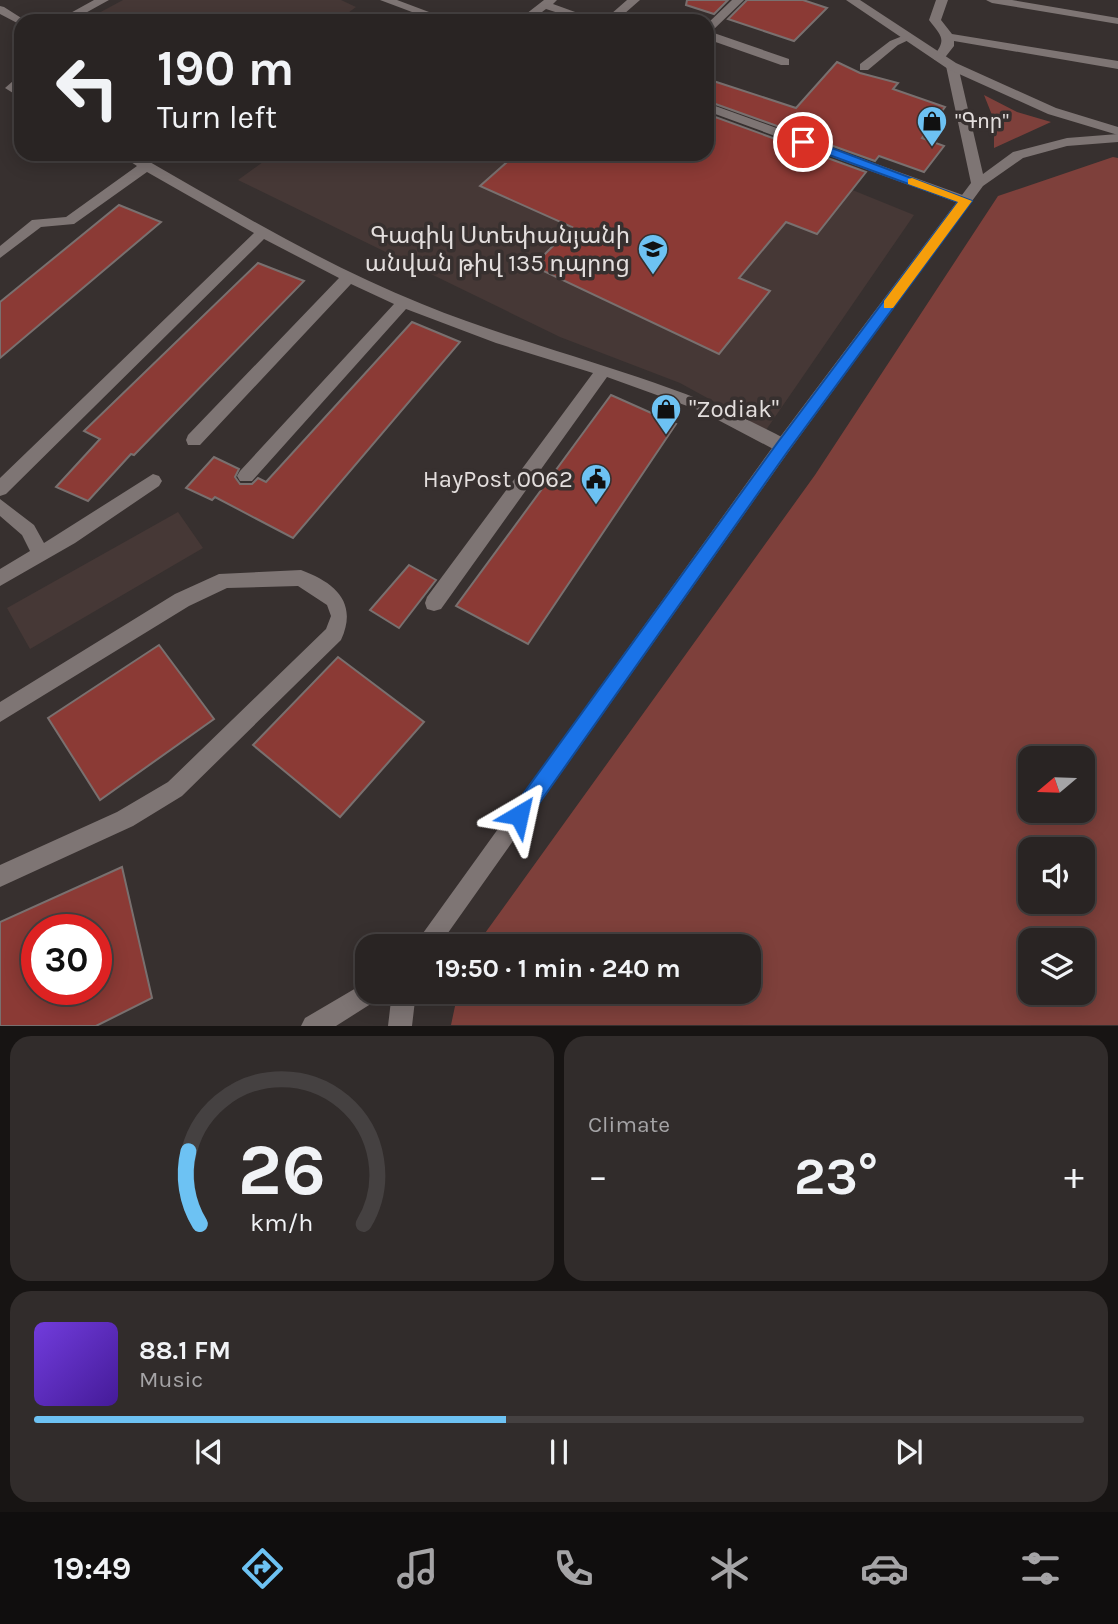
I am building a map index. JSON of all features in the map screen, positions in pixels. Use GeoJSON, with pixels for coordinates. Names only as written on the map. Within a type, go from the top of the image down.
{"type":"FeatureCollection","features":[{"type":"Feature","properties":{"kind":"street"},"geometry":{"type":"LineString","coordinates":[[76,14],[103,0]]}},
{"type":"Feature","properties":{"kind":"street"},"geometry":{"type":"LineString","coordinates":[[386,0],[427,14]]}},
{"type":"Feature","properties":{"kind":"street"},"geometry":{"type":"LineString","coordinates":[[618,14],[634,0]]}},
{"type":"Feature","properties":{"kind":"street"},"geometry":{"type":"LineString","coordinates":[[714,26],[738,0]]}},
{"type":"Feature","properties":{"kind":"street"},"geometry":{"type":"LineString","coordinates":[[852,0],[870,5],[909,37],[952,66],[1052,111],[1118,131]]}},
{"type":"Feature","properties":{"kind":"street"},"geometry":{"type":"LineString","coordinates":[[942,0],[935,20],[948,37],[1118,65]]}},
{"type":"Feature","properties":{"kind":"street"},"geometry":{"type":"LineString","coordinates":[[992,0],[1118,21]]}},
{"type":"Feature","properties":{"kind":"street"},"geometry":{"type":"LineString","coordinates":[[532,14],[548,2],[577,14]]}},
{"type":"Feature","properties":{"kind":"street"},"geometry":{"type":"LineString","coordinates":[[714,36],[785,62]]}},
{"type":"Feature","properties":{"kind":"street"},"geometry":{"type":"LineString","coordinates":[[864,67],[894,43],[909,37]]}},
{"type":"Feature","properties":{"kind":"street"},"geometry":{"type":"LineString","coordinates":[[939,57],[947,46],[948,37]]}},
{"type":"Feature","properties":{"kind":"street"},"geometry":{"type":"LineString","coordinates":[[952,66],[978,183]]}},
{"type":"Feature","properties":{"kind":"street"},"geometry":{"type":"LineString","coordinates":[[714,110],[966,201]]}},
{"type":"Feature","properties":{"kind":"street"},"geometry":{"type":"LineString","coordinates":[[433,934],[783,446],[978,183],[1018,155],[1067,142],[1118,138]]}},
{"type":"Feature","properties":{"kind":"street"},"geometry":{"type":"LineString","coordinates":[[138,161],[347,279],[461,325],[681,396],[783,446]]}},
{"type":"Feature","properties":{"kind":"street"},"geometry":{"type":"LineString","coordinates":[[0,253],[37,223],[69,221],[146,166]]}},
{"type":"Feature","properties":{"kind":"street"},"geometry":{"type":"LineString","coordinates":[[0,489],[263,232]]}},
{"type":"Feature","properties":{"kind":"street"},"geometry":{"type":"LineString","coordinates":[[194,440],[347,279]]}},
{"type":"Feature","properties":{"kind":"street"},"geometry":{"type":"LineString","coordinates":[[247,476],[404,302]]}},
{"type":"Feature","properties":{"kind":"street"},"geometry":{"type":"LineString","coordinates":[[434,603],[603,370]]}},
{"type":"Feature","properties":{"kind":"street"},"geometry":{"type":"LineString","coordinates":[[0,578],[41,555],[153,481]]}},
{"type":"Feature","properties":{"kind":"street"},"geometry":{"type":"LineString","coordinates":[[0,506],[28,530],[41,555]]}},
{"type":"Feature","properties":{"kind":"street"},"geometry":{"type":"LineString","coordinates":[[0,713],[182,600],[225,580],[301,578],[335,600],[340,616],[334,634],[175,789],[125,819],[0,876]]}},
{"type":"Feature","properties":{"kind":"street"},"geometry":{"type":"LineString","coordinates":[[313,1026],[355,1000]]}},
{"type":"Feature","properties":{"kind":"street"},"geometry":{"type":"LineString","coordinates":[[400,1026],[403,1004]]}},
{"type":"Feature","properties":{"kind":"shaded area"},"geometry":{"type":"Polygon","coordinates":[[[123,0],[341,0],[356,7],[346,14],[97,14],[123,0]]]}},
{"type":"Feature","properties":{"kind":"shaded area"},"geometry":{"type":"Polygon","coordinates":[[[984,95],[1017,112],[1051,122],[994,148],[994,120],[984,95]]]}},
{"type":"Feature","properties":{"kind":"shaded area","name":"Գագիկ Ստեփանյանի անվան թիվ 135 դպրոց"},"geometry":{"type":"Polygon","coordinates":[[[714,134],[914,215],[766,430],[680,383],[560,337],[238,180],[264,161],[714,161],[714,134]]]}},
{"type":"Feature","properties":{"kind":"shaded area"},"geometry":{"type":"Polygon","coordinates":[[[1113,157],[1118,158],[1118,1025],[451,1025],[455,1004],[761,1004],[761,934],[484,934],[815,475],[998,196],[1113,157]]]}},
{"type":"Feature","properties":{"kind":"shaded area"},"geometry":{"type":"Polygon","coordinates":[[[178,512],[203,548],[30,649],[7,608],[178,512]]]}},
{"type":"Feature","properties":{"kind":"building"},"geometry":{"type":"Polygon","coordinates":[[[687,0],[728,0],[714,14],[686,5],[687,0]]]}},
{"type":"Feature","properties":{"kind":"building"},"geometry":{"type":"Polygon","coordinates":[[[747,0],[803,0],[827,8],[794,41],[728,19],[747,0]]]}},
{"type":"Feature","properties":{"kind":"building"},"geometry":{"type":"Polygon","coordinates":[[[837,62],[860,73],[898,83],[893,89],[945,107],[922,138],[944,146],[924,172],[879,156],[875,161],[714,104],[714,81],[796,108],[837,62]]]}},
{"type":"Feature","properties":{"kind":"building"},"geometry":{"type":"Polygon","coordinates":[[[714,117],[866,172],[817,234],[786,222],[739,278],[770,291],[719,354],[533,266],[572,227],[480,186],[508,161],[714,161],[714,117]]]}},
{"type":"Feature","properties":{"kind":"building"},"geometry":{"type":"Polygon","coordinates":[[[119,205],[161,222],[0,358],[0,302],[119,205]]]}},
{"type":"Feature","properties":{"kind":"building"},"geometry":{"type":"Polygon","coordinates":[[[258,263],[304,281],[134,455],[131,454],[88,501],[56,487],[100,439],[84,431],[258,263]]]}},
{"type":"Feature","properties":{"kind":"building"},"geometry":{"type":"Polygon","coordinates":[[[412,322],[460,342],[293,538],[215,497],[212,500],[186,488],[214,457],[239,469],[235,477],[240,484],[252,484],[258,478],[266,482],[412,322]]]}},
{"type":"Feature","properties":{"kind":"building"},"geometry":{"type":"Polygon","coordinates":[[[611,395],[676,424],[528,644],[456,606],[611,395]]]}},
{"type":"Feature","properties":{"kind":"building"},"geometry":{"type":"Polygon","coordinates":[[[409,565],[436,580],[399,628],[370,610],[409,565]]]}},
{"type":"Feature","properties":{"kind":"building"},"geometry":{"type":"Polygon","coordinates":[[[159,645],[214,719],[100,800],[48,718],[159,645]]]}},
{"type":"Feature","properties":{"kind":"building"},"geometry":{"type":"Polygon","coordinates":[[[338,657],[424,722],[340,817],[253,745],[338,657]]]}},
{"type":"Feature","properties":{"kind":"building"},"geometry":{"type":"Polygon","coordinates":[[[122,867],[152,998],[96,1026],[0,1026],[0,922],[122,867]]]}},
{"type":"Feature","properties":{"kind":"slow traffic"},"geometry":{"type":"LineString","coordinates":[[889,305],[966,201],[912,181]]}},
{"type":"Feature","properties":{"kind":"place","name":"\"Գոր\""},"geometry":{"type":"Point","coordinates":[932,148]}},
{"type":"Feature","properties":{"kind":"place","name":"Գագիկ Ստեփանյանի անվան թիվ 135 դպրոց"},"geometry":{"type":"Point","coordinates":[653,276]}},
{"type":"Feature","properties":{"kind":"place","name":"\"Zodiak\""},"geometry":{"type":"Point","coordinates":[666,436]}},
{"type":"Feature","properties":{"kind":"place","name":"HayPost 0062"},"geometry":{"type":"Point","coordinates":[596,506]}},
{"type":"Feature","properties":{"kind":"route"},"geometry":{"type":"LineString","coordinates":[[519,815],[783,446],[966,201],[803,142]]}}]}
